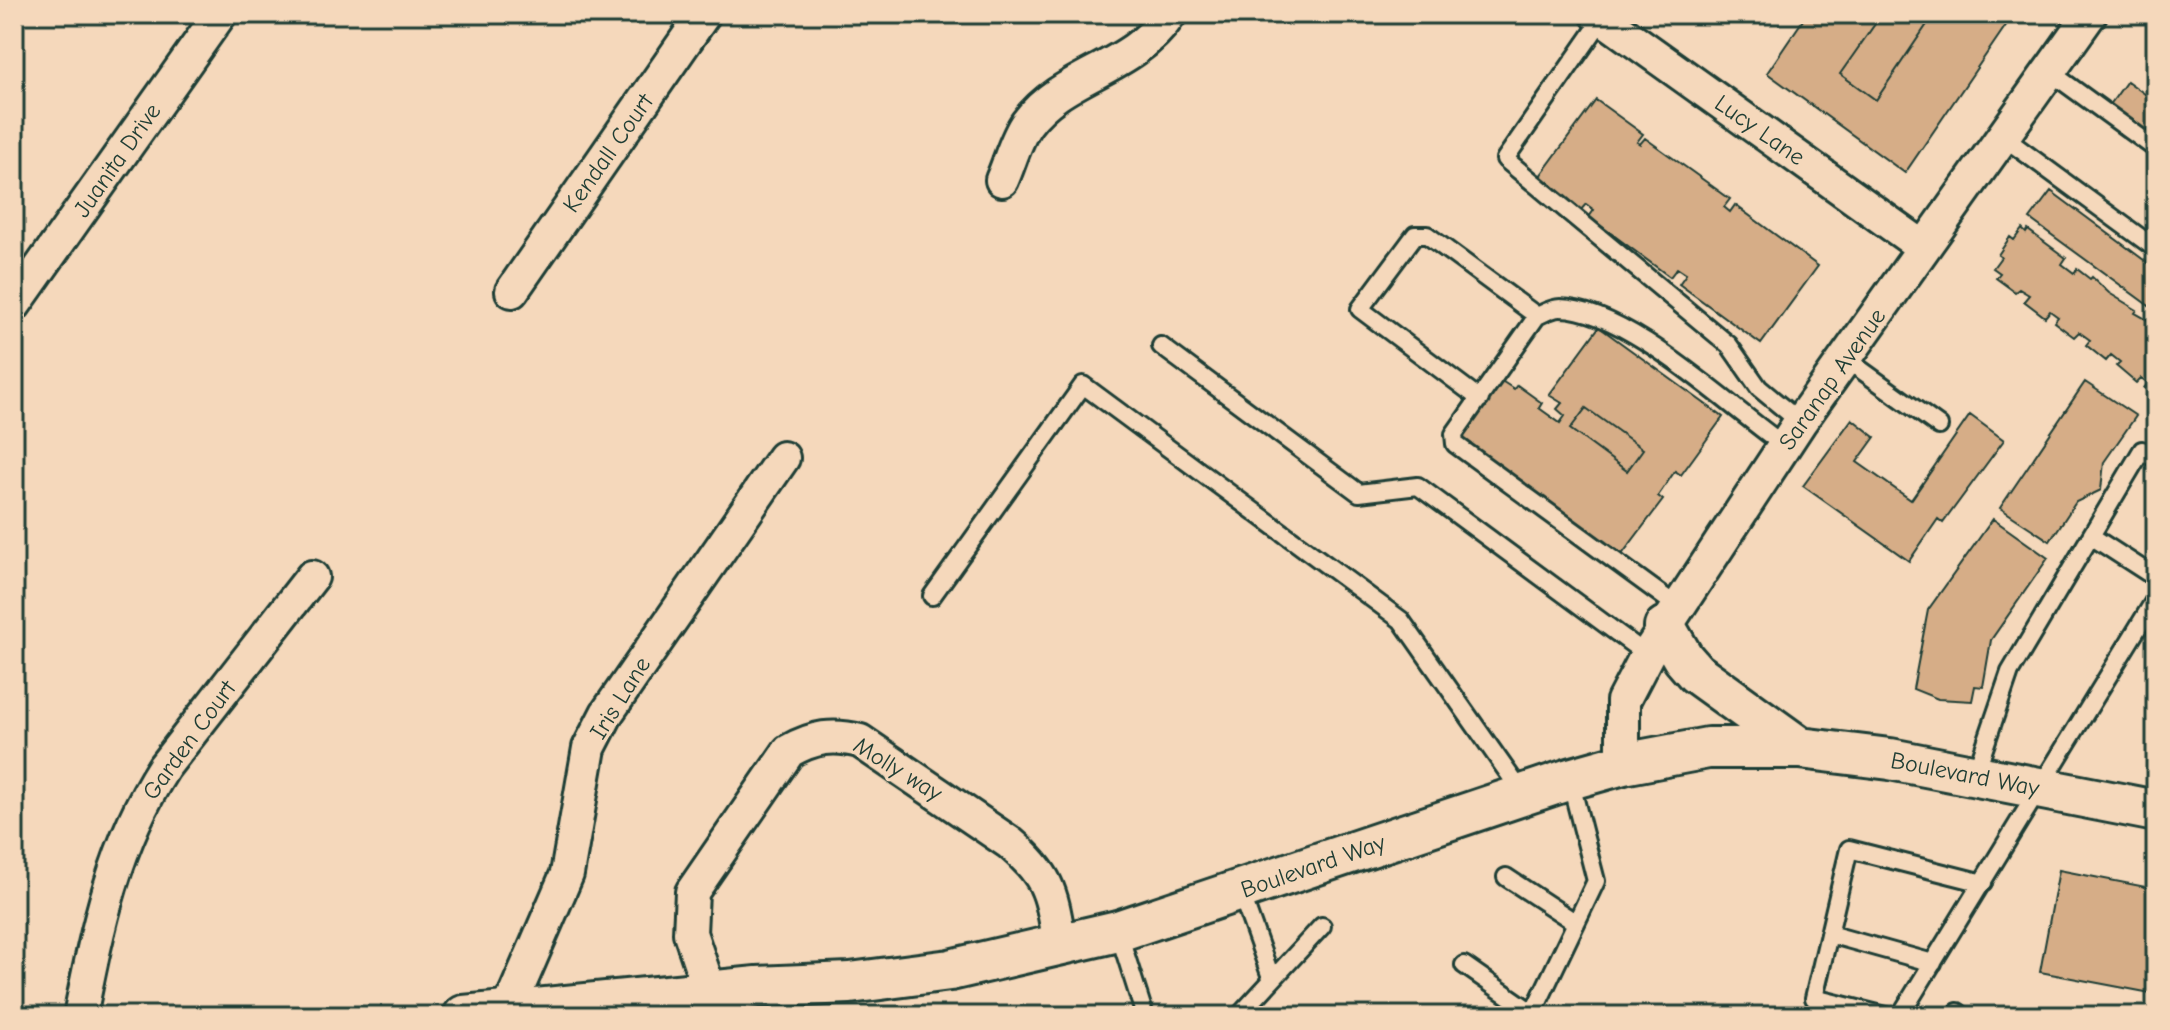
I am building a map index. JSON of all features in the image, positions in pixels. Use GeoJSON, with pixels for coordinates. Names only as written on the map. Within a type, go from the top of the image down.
{"type":"FeatureCollection","features":[{"type":"Feature","properties":{"kind":"street","name":"Juanita Drive"},"geometry":{"type":"LineString","coordinates":[[14,305],[220,14]]}},
{"type":"Feature","properties":{"kind":"street","name":"Kendall Court"},"geometry":{"type":"LineString","coordinates":[[512,291],[704,14]]}},
{"type":"Feature","properties":{"kind":"street"},"geometry":{"type":"LineString","coordinates":[[1002,180],[1026,123],[1055,96],[1136,52],[1170,14]]}},
{"type":"Feature","properties":{"kind":"street","name":"Lucy Lane"},"geometry":{"type":"LineString","coordinates":[[1600,16],[1923,247]]}},
{"type":"Feature","properties":{"kind":"street","name":"Saranap Avenue"},"geometry":{"type":"LineString","coordinates":[[1623,764],[1623,701],[1663,630],[1793,434],[2050,72],[2081,17]]}},
{"type":"Feature","properties":{"kind":"street","name":"Iris Lane"},"geometry":{"type":"LineString","coordinates":[[507,1013],[567,874],[589,748],[607,713],[783,458]]}},
{"type":"Feature","properties":{"kind":"street","name":"Garden Court"},"geometry":{"type":"LineString","coordinates":[[80,1016],[99,924],[125,837],[143,800],[164,767],[312,577]]}},
{"type":"Feature","properties":{"kind":"street"},"geometry":{"type":"LineString","coordinates":[[1663,630],[1696,673],[1800,748]]}},
{"type":"Feature","properties":{"kind":"street","name":"Molly way"},"geometry":{"type":"LineString","coordinates":[[719,1004],[690,933],[692,892],[789,751],[810,739],[838,735],[860,741],[1010,843],[1032,862],[1050,889],[1060,944]]}},
{"type":"Feature","properties":{"kind":"street","name":"Boulevard Way"},"geometry":{"type":"LineString","coordinates":[[464,1016],[719,1004],[950,970],[1118,931],[1570,779],[1623,764],[1708,748],[1800,748],[1890,759],[2156,811]]}},
{"type":"Feature","properties":{"kind":"lane"},"geometry":{"type":"LineString","coordinates":[[1600,16],[1505,159],[1729,345],[1793,434]]}},
{"type":"Feature","properties":{"kind":"lane"},"geometry":{"type":"LineString","coordinates":[[2050,72],[2156,149]]}},
{"type":"Feature","properties":{"kind":"lane"},"geometry":{"type":"LineString","coordinates":[[2002,136],[2156,249]]}},
{"type":"Feature","properties":{"kind":"lane"},"geometry":{"type":"LineString","coordinates":[[1480,399],[1363,315],[1361,303],[1415,235],[1421,234],[1537,316]]}},
{"type":"Feature","properties":{"kind":"lane"},"geometry":{"type":"LineString","coordinates":[[1663,630],[1455,444],[1454,434],[1537,316],[1557,308],[1582,311],[1619,326],[1793,434]]}},
{"type":"Feature","properties":{"kind":"lane"},"geometry":{"type":"LineString","coordinates":[[1161,346],[1359,493],[1418,486],[1663,630]]}},
{"type":"Feature","properties":{"kind":"lane"},"geometry":{"type":"LineString","coordinates":[[1846,359],[1939,426]]}},
{"type":"Feature","properties":{"kind":"lane"},"geometry":{"type":"LineString","coordinates":[[932,596],[1083,385],[1401,620],[1523,794]]}},
{"type":"Feature","properties":{"kind":"lane"},"geometry":{"type":"LineString","coordinates":[[1975,775],[2010,672],[2142,450],[2156,459]]}},
{"type":"Feature","properties":{"kind":"lane"},"geometry":{"type":"LineString","coordinates":[[2091,536],[2156,578]]}},
{"type":"Feature","properties":{"kind":"lane"},"geometry":{"type":"LineString","coordinates":[[1900,1016],[2156,598]]}},
{"type":"Feature","properties":{"kind":"lane"},"geometry":{"type":"LineString","coordinates":[[1464,965],[1536,1014],[1596,881],[1570,779]]}},
{"type":"Feature","properties":{"kind":"lane"},"geometry":{"type":"LineString","coordinates":[[1886,1016],[1814,998],[1849,849],[1983,883]]}},
{"type":"Feature","properties":{"kind":"lane"},"geometry":{"type":"LineString","coordinates":[[1506,877],[1576,923]]}},
{"type":"Feature","properties":{"kind":"lane"},"geometry":{"type":"LineString","coordinates":[[1240,890],[1272,980]]}},
{"type":"Feature","properties":{"kind":"lane"},"geometry":{"type":"LineString","coordinates":[[1239,1016],[1322,926]]}},
{"type":"Feature","properties":{"kind":"lane"},"geometry":{"type":"LineString","coordinates":[[1118,931],[1145,1016]]}},
{"type":"Feature","properties":{"kind":"lane"},"geometry":{"type":"LineString","coordinates":[[1829,934],[1933,963]]}},
{"type":"Feature","properties":{"kind":"building"},"geometry":{"type":"Polygon","coordinates":[[[1807,14],[1882,14],[1840,74],[1876,100],[1932,17],[1927,14],[2000,14],[2009,21],[1905,173],[1767,73],[1807,14]]]}},
{"type":"Feature","properties":{"kind":"building"},"geometry":{"type":"Polygon","coordinates":[[[1882,14],[1927,14],[1932,17],[1876,100],[1840,74],[1882,14]]]}},
{"type":"Feature","properties":{"kind":"building"},"geometry":{"type":"Polygon","coordinates":[[[2127,81],[2156,102],[2156,144],[2107,109],[2127,81]]]}},
{"type":"Feature","properties":{"kind":"building"},"geometry":{"type":"Polygon","coordinates":[[[1596,100],[1643,134],[1637,142],[1640,144],[1645,138],[1730,199],[1724,207],[1730,212],[1735,205],[1818,266],[1761,344],[1679,284],[1686,274],[1677,268],[1670,277],[1589,217],[1594,210],[1586,204],[1580,211],[1537,180],[1596,100]]]}},
{"type":"Feature","properties":{"kind":"building"},"geometry":{"type":"Polygon","coordinates":[[[2051,191],[2156,269],[2156,311],[2030,219],[2051,191]]]}},
{"type":"Feature","properties":{"kind":"building"},"geometry":{"type":"Polygon","coordinates":[[[2022,229],[2026,233],[2028,230],[2066,258],[2062,264],[2074,273],[2077,269],[2090,279],[2092,277],[2109,293],[2137,310],[2135,313],[2155,324],[2151,330],[2156,333],[2156,397],[2144,388],[2148,383],[2141,378],[2136,383],[2116,366],[2120,362],[2111,355],[2106,361],[2086,345],[2090,340],[2079,332],[2074,337],[2054,322],[2058,317],[2050,311],[2045,317],[2024,301],[2029,295],[2019,289],[2015,292],[1996,278],[2000,273],[1993,268],[2001,257],[1998,255],[2010,237],[2014,240],[2022,229]]]}},
{"type":"Feature","properties":{"kind":"building"},"geometry":{"type":"Polygon","coordinates":[[[1599,327],[1723,417],[1681,475],[1675,471],[1658,496],[1663,500],[1620,557],[1459,437],[1500,380],[1514,389],[1517,385],[1542,403],[1539,408],[1560,423],[1565,416],[1557,409],[1562,403],[1549,395],[1599,327]],[[1586,408],[1570,429],[1627,471],[1643,449],[1586,408]]]}},
{"type":"Feature","properties":{"kind":"building"},"geometry":{"type":"Polygon","coordinates":[[[2085,382],[2136,416],[2104,462],[2101,490],[2076,502],[2050,541],[2000,508],[2085,382]]]}},
{"type":"Feature","properties":{"kind":"building"},"geometry":{"type":"Polygon","coordinates":[[[1586,408],[1643,449],[1627,471],[1570,429],[1586,408]]]}},
{"type":"Feature","properties":{"kind":"building"},"geometry":{"type":"Polygon","coordinates":[[[1970,415],[2004,440],[1943,523],[1938,519],[1909,561],[1803,486],[1852,419],[1875,437],[1857,462],[1911,500],[1970,415]]]}},
{"type":"Feature","properties":{"kind":"building"},"geometry":{"type":"Polygon","coordinates":[[[1993,519],[2048,558],[1991,640],[1983,687],[1975,686],[1972,701],[1938,699],[1913,689],[1928,610],[1993,519]]]}},
{"type":"Feature","properties":{"kind":"building"},"geometry":{"type":"Polygon","coordinates":[[[2059,870],[2156,889],[2156,994],[2040,972],[2059,870]]]}}]}
